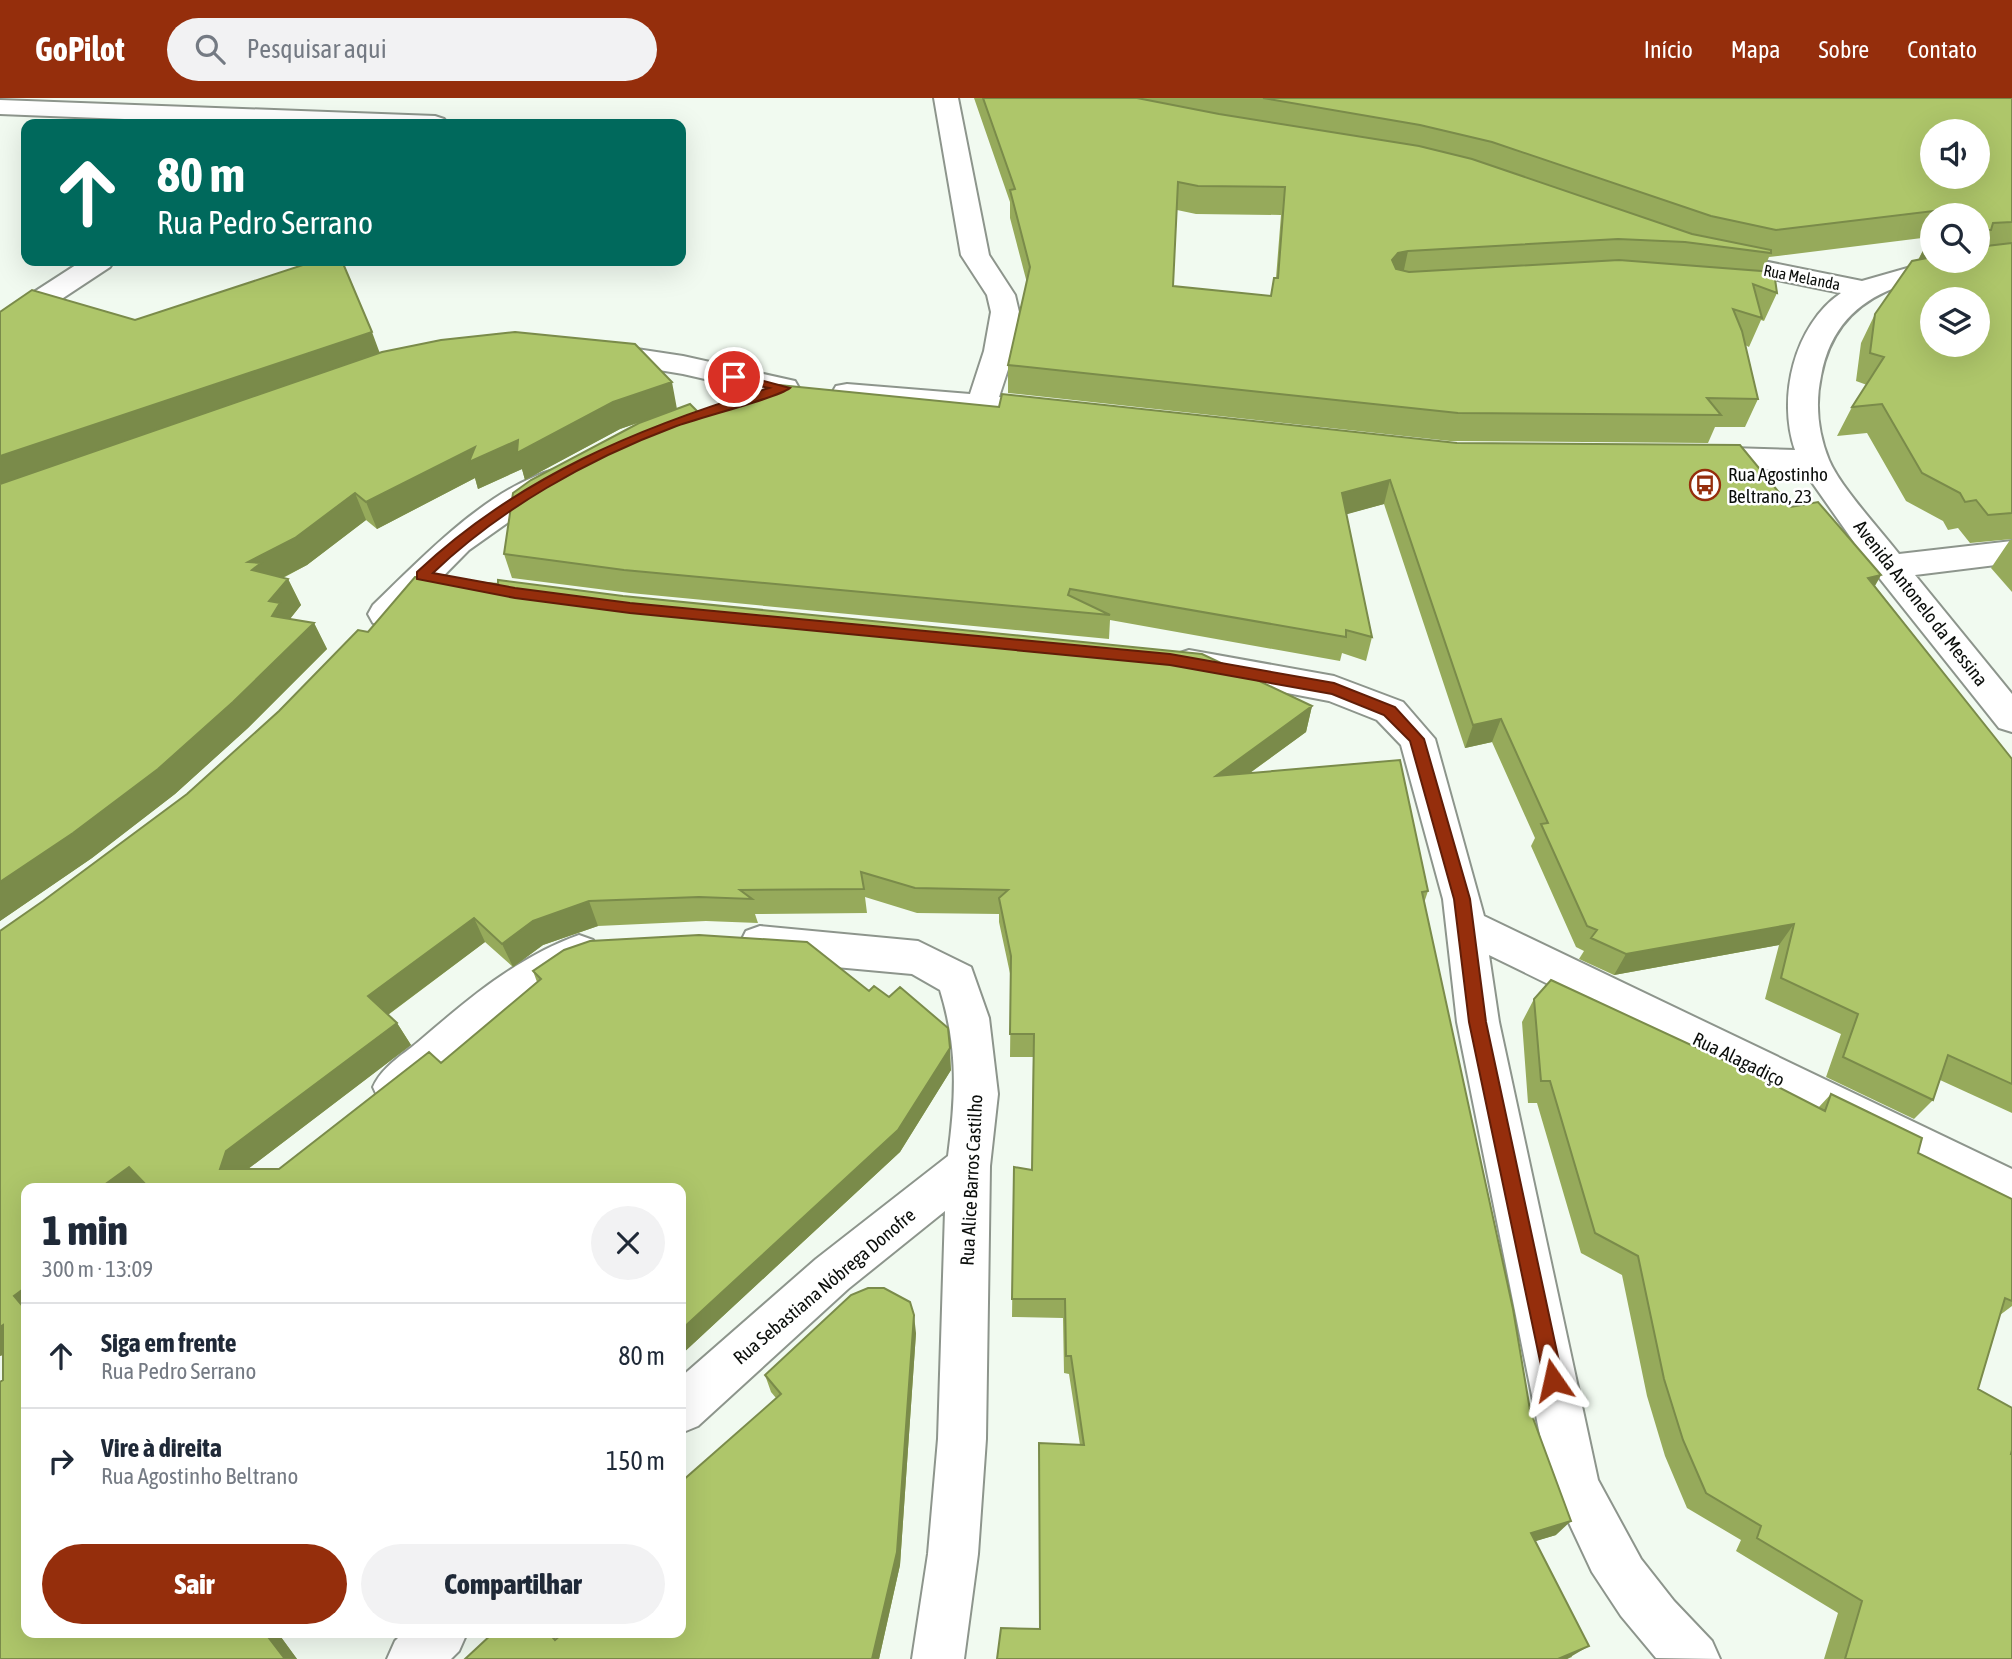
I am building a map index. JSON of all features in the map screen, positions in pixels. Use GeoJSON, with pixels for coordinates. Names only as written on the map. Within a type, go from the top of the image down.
{"type":"FeatureCollection","features":[{"type":"Feature","properties":{"kind":"street"},"geometry":{"type":"LineString","coordinates":[[946,98],[975,255],[1001,295],[1005,312],[999,351],[982,403]]}},
{"type":"Feature","properties":{"kind":"street"},"geometry":{"type":"LineString","coordinates":[[0,107],[307,119]]}},
{"type":"Feature","properties":{"kind":"street","name":"Rua Melanda"},"geometry":{"type":"LineString","coordinates":[[1692,254],[1854,298]]}},
{"type":"Feature","properties":{"kind":"street"},"geometry":{"type":"LineString","coordinates":[[1713,285],[1854,298],[1900,277],[2012,258]]}},
{"type":"Feature","properties":{"kind":"street"},"geometry":{"type":"LineString","coordinates":[[0,327],[92,266]]}},
{"type":"Feature","properties":{"kind":"street","name":"Avenida Antonelo da Messina"},"geometry":{"type":"LineString","coordinates":[[1854,298],[1819,341],[1800,392],[1803,425],[1814,461],[1889,567],[2012,719]]}},
{"type":"Feature","properties":{"kind":"street"},"geometry":{"type":"LineString","coordinates":[[570,350],[683,365],[806,390],[1078,413]]}},
{"type":"Feature","properties":{"kind":"street"},"geometry":{"type":"LineString","coordinates":[[721,407],[806,390]]}},
{"type":"Feature","properties":{"kind":"street"},"geometry":{"type":"LineString","coordinates":[[1670,456],[1814,461]]}},
{"type":"Feature","properties":{"kind":"street"},"geometry":{"type":"LineString","coordinates":[[360,639],[457,542],[526,495],[585,464]]}},
{"type":"Feature","properties":{"kind":"street"},"geometry":{"type":"LineString","coordinates":[[1889,567],[2012,552]]}},
{"type":"Feature","properties":{"kind":"street"},"geometry":{"type":"LineString","coordinates":[[422,575],[462,583]]}},
{"type":"Feature","properties":{"kind":"street"},"geometry":{"type":"LineString","coordinates":[[1156,658],[1334,689],[1390,711],[1417,739],[1432,782],[1467,926],[1478,1022],[1574,1480],[1592,1528],[1623,1581],[1662,1629],[1693,1659]]}},
{"type":"Feature","properties":{"kind":"street","name":"Rua Alagadiço"},"geometry":{"type":"LineString","coordinates":[[1467,926],[2012,1191]]}},
{"type":"Feature","properties":{"kind":"street","name":"Rua Alice Barros Castilho"},"geometry":{"type":"LineString","coordinates":[[719,941],[810,946],[918,958],[957,979],[969,1018],[977,1094],[968,1166],[962,1439],[953,1554],[939,1659]]}},
{"type":"Feature","properties":{"kind":"street"},"geometry":{"type":"LineString","coordinates":[[364,1111],[514,990],[558,959],[599,945],[612,945]]}},
{"type":"Feature","properties":{"kind":"street","name":"Rua Sebastiana Nóbrega Donofre"},"geometry":{"type":"LineString","coordinates":[[686,1405],[832,1274],[968,1166]]}},
{"type":"Feature","properties":{"kind":"street"},"geometry":{"type":"LineString","coordinates":[[413,1659],[436,1638]]}},
{"type":"Feature","properties":{"kind":"building"},"geometry":{"type":"Polygon","coordinates":[[[983,98],[1137,98],[1419,146],[1472,159],[1692,234],[1771,250],[1771,253],[1685,242],[1618,239],[1408,251],[1398,253],[1392,260],[1396,269],[1409,272],[1619,260],[1774,272],[1777,293],[1753,284],[1762,318],[1733,309],[1742,331],[1758,399],[1707,398],[1721,415],[1458,413],[1008,365],[1030,267],[1010,190],[1015,189],[983,98]],[[1178,182],[1173,286],[1271,296],[1274,278],[1278,278],[1285,187],[1198,186],[1178,182]]]}},
{"type":"Feature","properties":{"kind":"building"},"geometry":{"type":"Polygon","coordinates":[[[1263,98],[2012,98],[2012,222],[1993,223],[1990,230],[1990,203],[1920,203],[1920,213],[1776,230],[1711,216],[1492,142],[1420,125],[1263,98]]]}},
{"type":"Feature","properties":{"kind":"building"},"geometry":{"type":"Polygon","coordinates":[[[2012,243],[2012,513],[1988,515],[1976,500],[1965,502],[1960,493],[1922,473],[1882,404],[1852,407],[1884,357],[1870,353],[1875,314],[1912,261],[1920,259],[1920,273],[1990,273],[1990,246],[2012,243]]]}},
{"type":"Feature","properties":{"kind":"building"},"geometry":{"type":"Polygon","coordinates":[[[300,266],[344,266],[372,332],[0,456],[0,312],[32,290],[135,320],[300,266]]]}},
{"type":"Feature","properties":{"kind":"building"},"geometry":{"type":"Polygon","coordinates":[[[515,332],[635,344],[672,382],[613,402],[517,453],[518,440],[469,462],[475,447],[366,502],[355,493],[295,538],[248,562],[261,563],[252,570],[288,579],[269,601],[280,603],[272,616],[314,623],[233,702],[158,769],[73,833],[0,882],[0,484],[382,352],[441,340],[515,332]]]}},
{"type":"Feature","properties":{"kind":"building"},"geometry":{"type":"Polygon","coordinates":[[[779,385],[999,407],[1002,394],[1457,443],[1740,445],[1791,507],[1818,502],[1881,575],[1868,578],[2012,759],[2012,1084],[1948,1055],[1933,1100],[1843,1057],[1858,1014],[1781,978],[1794,924],[1626,954],[1591,938],[1597,930],[1587,926],[1541,824],[1548,823],[1501,719],[1473,725],[1390,480],[1342,493],[1372,637],[1346,630],[1346,637],[1070,589],[1068,595],[1110,615],[624,570],[504,554],[513,493],[531,480],[639,423],[690,404],[698,412],[779,385]]]}},
{"type":"Feature","properties":{"kind":"building"},"geometry":{"type":"Polygon","coordinates":[[[415,577],[498,584],[498,580],[623,596],[1202,654],[1312,706],[1216,776],[1400,760],[1428,891],[1422,892],[1513,1309],[1530,1410],[1571,1521],[1531,1533],[1589,1646],[1558,1659],[997,1659],[1001,1628],[1040,1629],[1039,1443],[1084,1445],[1071,1356],[1066,1356],[1065,1299],[1012,1299],[1014,1167],[1032,1170],[1034,1034],[1010,1034],[1011,956],[999,898],[1008,890],[915,888],[861,872],[864,889],[740,890],[752,899],[699,897],[589,901],[533,921],[502,944],[474,918],[368,996],[397,1023],[226,1151],[220,1169],[279,1169],[429,1052],[441,1063],[541,979],[533,971],[564,950],[590,941],[699,935],[807,942],[869,991],[874,986],[889,997],[900,987],[948,1028],[950,1048],[898,1130],[686,1325],[686,1183],[144,1183],[129,1167],[107,1183],[21,1183],[21,1291],[14,1296],[21,1304],[21,1638],[269,1638],[285,1659],[0,1659],[0,1382],[3,1380],[3,1325],[0,1327],[0,931],[187,794],[279,711],[358,630],[368,632],[415,577]]]}},
{"type":"Feature","properties":{"kind":"building"},"geometry":{"type":"Polygon","coordinates":[[[1551,980],[1747,1071],[1825,1111],[1831,1094],[1922,1138],[1918,1153],[2012,1199],[2012,1301],[2005,1298],[1978,1389],[2012,1408],[2012,1659],[1845,1659],[1862,1601],[1757,1538],[1761,1526],[1706,1493],[1683,1440],[1664,1379],[1638,1256],[1595,1233],[1550,1081],[1541,1081],[1534,999],[1551,980]]]}},
{"type":"Feature","properties":{"kind":"building"},"geometry":{"type":"Polygon","coordinates":[[[868,1288],[884,1288],[910,1302],[914,1315],[897,1552],[872,1659],[465,1659],[488,1638],[686,1638],[686,1478],[781,1394],[765,1375],[851,1295],[868,1288]]]}},
{"type":"Feature","properties":{"kind":"place","name":"Rua Agostinho Beltrano, 23"},"geometry":{"type":"Point","coordinates":[1705,485]}},
{"type":"Feature","properties":{"kind":"route"},"geometry":{"type":"LineString","coordinates":[[734,377],[784,388],[696,414],[632,438],[526,495],[457,542],[422,575],[515,593],[630,608],[1170,660],[1334,689],[1390,711],[1417,739],[1432,782],[1462,899],[1478,1022],[1553,1380]]}}]}
